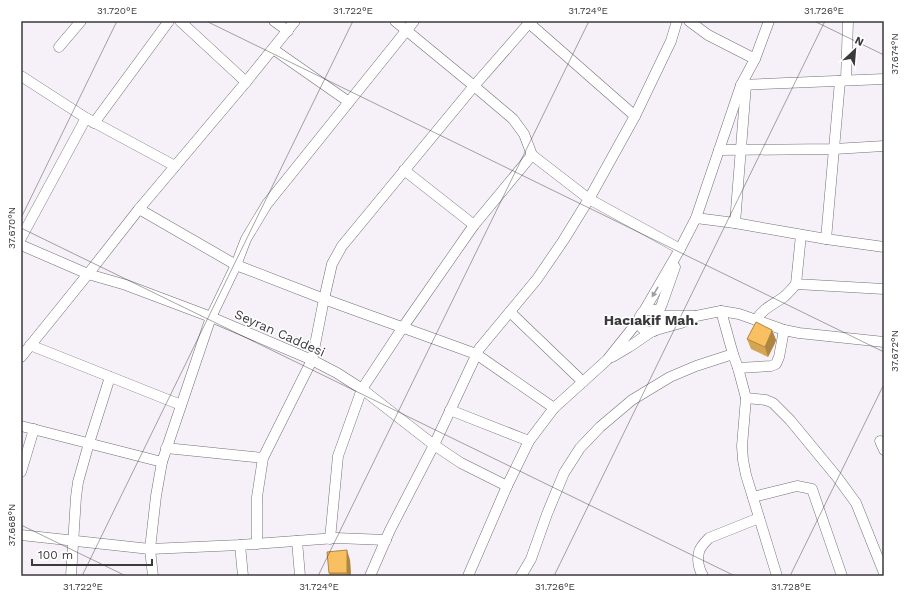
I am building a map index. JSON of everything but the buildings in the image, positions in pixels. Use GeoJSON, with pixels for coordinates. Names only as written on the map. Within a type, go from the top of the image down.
{"type":"FeatureCollection","features":[{"type":"Feature","properties":{"kind":"street"},"geometry":{"type":"LineString","coordinates":[[21,238],[90,120],[169,21]]}},
{"type":"Feature","properties":{"kind":"street"},"geometry":{"type":"LineString","coordinates":[[180,21],[246,82]]}},
{"type":"Feature","properties":{"kind":"street"},"geometry":{"type":"LineString","coordinates":[[274,21],[288,31]]}},
{"type":"Feature","properties":{"kind":"street"},"geometry":{"type":"LineString","coordinates":[[21,357],[139,209],[246,82],[295,21]]}},
{"type":"Feature","properties":{"kind":"street"},"geometry":{"type":"LineString","coordinates":[[395,21],[513,119],[524,134],[532,155],[589,198],[680,250]]}},
{"type":"Feature","properties":{"kind":"street"},"geometry":{"type":"LineString","coordinates":[[153,576],[150,550],[156,496],[162,462],[211,317],[236,265],[246,239],[267,204],[414,21]]}},
{"type":"Feature","properties":{"kind":"street"},"geometry":{"type":"LineString","coordinates":[[370,576],[386,540],[434,445],[476,354],[537,279],[563,241],[589,198],[635,116],[671,41],[677,21]]}},
{"type":"Feature","properties":{"kind":"street"},"geometry":{"type":"LineString","coordinates":[[688,21],[708,35],[755,59]]}},
{"type":"Feature","properties":{"kind":"street"},"geometry":{"type":"LineString","coordinates":[[607,360],[641,315],[680,250],[696,218],[719,150],[769,21]]}},
{"type":"Feature","properties":{"kind":"street"},"geometry":{"type":"LineString","coordinates":[[826,239],[848,21]]}},
{"type":"Feature","properties":{"kind":"street"},"geometry":{"type":"LineString","coordinates":[[59,47],[78,22]]}},
{"type":"Feature","properties":{"kind":"street"},"geometry":{"type":"LineString","coordinates":[[257,544],[257,497],[263,458],[312,360],[332,264],[342,246],[404,170],[530,22],[635,116]]}},
{"type":"Feature","properties":{"kind":"street"},"geometry":{"type":"LineString","coordinates":[[273,49],[349,102]]}},
{"type":"Feature","properties":{"kind":"street"},"geometry":{"type":"LineString","coordinates":[[21,76],[90,120],[175,166]]}},
{"type":"Feature","properties":{"kind":"street"},"geometry":{"type":"LineString","coordinates":[[744,85],[884,79]]}},
{"type":"Feature","properties":{"kind":"street"},"geometry":{"type":"LineString","coordinates":[[735,223],[741,150],[744,85]]}},
{"type":"Feature","properties":{"kind":"street"},"geometry":{"type":"LineString","coordinates":[[719,150],[834,149],[884,146]]}},
{"type":"Feature","properties":{"kind":"street"},"geometry":{"type":"LineString","coordinates":[[330,538],[338,456],[362,389],[403,327],[474,226],[532,155]]}},
{"type":"Feature","properties":{"kind":"street"},"geometry":{"type":"LineString","coordinates":[[404,170],[474,226]]}},
{"type":"Feature","properties":{"kind":"street"},"geometry":{"type":"LineString","coordinates":[[139,209],[236,265],[324,299],[476,354],[554,408]]}},
{"type":"Feature","properties":{"kind":"street"},"geometry":{"type":"LineString","coordinates":[[696,218],[884,247]]}},
{"type":"Feature","properties":{"kind":"street"},"geometry":{"type":"LineString","coordinates":[[756,320],[760,313],[786,296],[796,284],[801,235]]}},
{"type":"Feature","properties":{"kind":"street","name":"Seyran Caddesi"},"geometry":{"type":"LineString","coordinates":[[21,246],[88,274],[126,285],[211,317],[312,360],[337,373],[362,389],[434,445],[461,463],[507,486]]}},
{"type":"Feature","properties":{"kind":"street"},"geometry":{"type":"LineString","coordinates":[[659,314],[680,250]]}},
{"type":"Feature","properties":{"kind":"street"},"geometry":{"type":"LineString","coordinates":[[796,284],[884,289]]}},
{"type":"Feature","properties":{"kind":"street"},"geometry":{"type":"LineString","coordinates":[[468,576],[507,486],[529,441],[554,408],[607,360],[654,331],[659,327],[661,320],[659,314],[655,310],[647,310],[641,315],[639,323],[642,329],[648,332],[654,331],[681,323],[696,316],[720,311],[739,314],[784,330],[799,333],[884,342]]}},
{"type":"Feature","properties":{"kind":"street"},"geometry":{"type":"LineString","coordinates":[[720,311],[746,398],[742,446],[746,475],[777,576]]}},
{"type":"Feature","properties":{"kind":"street"},"geometry":{"type":"LineString","coordinates":[[510,312],[583,382]]}},
{"type":"Feature","properties":{"kind":"street"},"geometry":{"type":"LineString","coordinates":[[659,314],[696,316]]}},
{"type":"Feature","properties":{"kind":"street"},"geometry":{"type":"LineString","coordinates":[[738,368],[771,366],[776,364],[779,357],[784,330]]}},
{"type":"Feature","properties":{"kind":"street"},"geometry":{"type":"LineString","coordinates":[[30,345],[181,405]]}},
{"type":"Feature","properties":{"kind":"street"},"geometry":{"type":"LineString","coordinates":[[521,576],[531,559],[564,473],[580,448],[600,426],[632,400],[670,377],[696,366],[733,354]]}},
{"type":"Feature","properties":{"kind":"street"},"geometry":{"type":"LineString","coordinates":[[71,576],[78,482],[110,377]]}},
{"type":"Feature","properties":{"kind":"street"},"geometry":{"type":"LineString","coordinates":[[746,398],[766,400],[772,403],[790,420],[837,477],[856,503],[884,573]]}},
{"type":"Feature","properties":{"kind":"street"},"geometry":{"type":"LineString","coordinates":[[450,410],[529,441]]}},
{"type":"Feature","properties":{"kind":"street"},"geometry":{"type":"LineString","coordinates":[[21,426],[162,462]]}},
{"type":"Feature","properties":{"kind":"street"},"geometry":{"type":"LineString","coordinates":[[21,472],[34,430]]}},
{"type":"Feature","properties":{"kind":"street"},"geometry":{"type":"LineString","coordinates":[[166,448],[263,458]]}},
{"type":"Feature","properties":{"kind":"street"},"geometry":{"type":"LineString","coordinates":[[753,497],[797,486],[812,489],[842,576]]}},
{"type":"Feature","properties":{"kind":"street"},"geometry":{"type":"LineString","coordinates":[[702,576],[699,569],[699,551],[709,538],[759,518]]}},
{"type":"Feature","properties":{"kind":"street"},"geometry":{"type":"LineString","coordinates":[[21,535],[150,550],[330,538],[386,540]]}},
{"type":"Feature","properties":{"kind":"street"},"geometry":{"type":"LineString","coordinates":[[297,541],[300,576]]}},
{"type":"Feature","properties":{"kind":"street"},"geometry":{"type":"LineString","coordinates":[[240,545],[243,576]]}},
{"type":"Feature","properties":{"kind":"district","name":"Hacıakif Mah."},"geometry":{"type":"Point","coordinates":[651,320]}}]}
